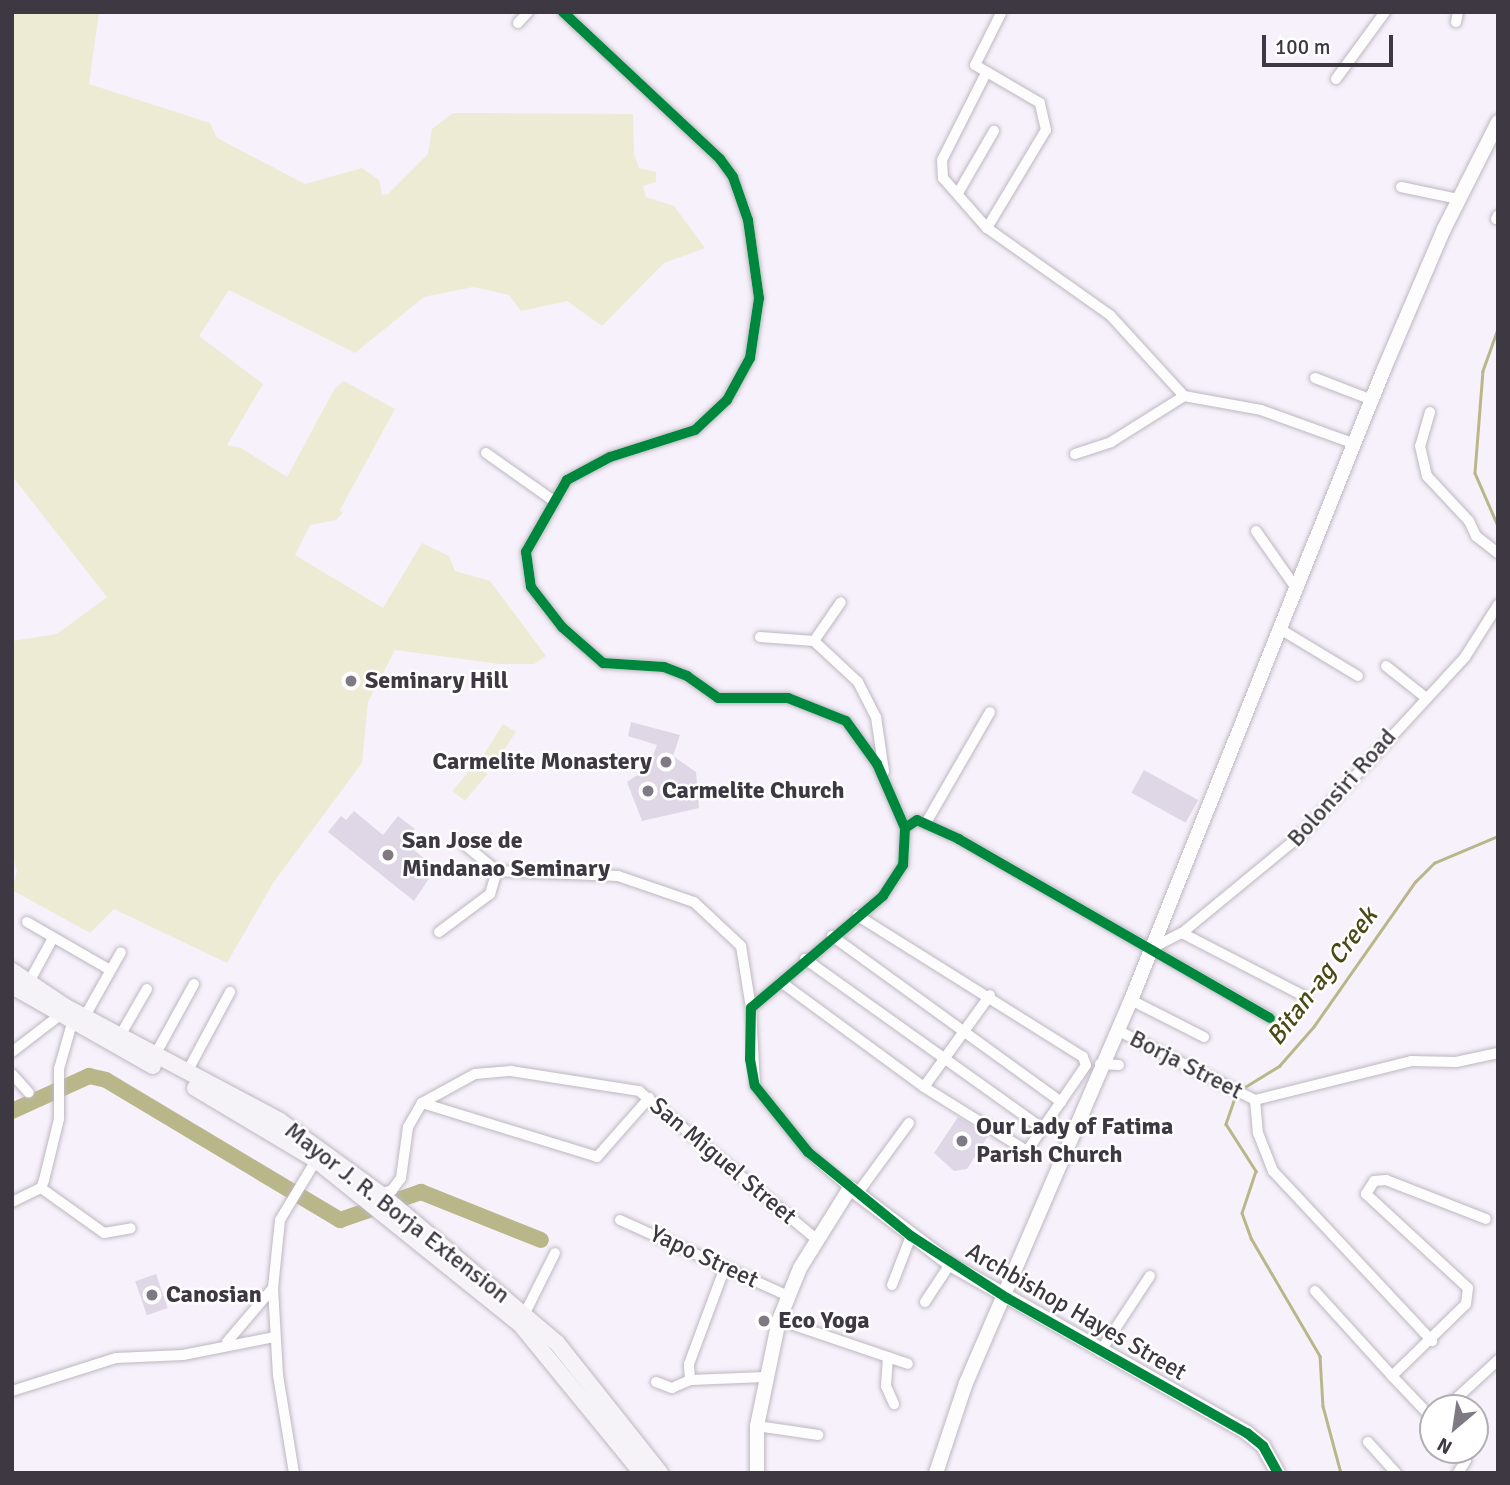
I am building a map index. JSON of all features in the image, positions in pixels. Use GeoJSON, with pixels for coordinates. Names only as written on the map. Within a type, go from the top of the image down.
{"type":"FeatureCollection","features":[{"type":"Feature","properties":{"kind":"main road"},"geometry":{"type":"LineString","coordinates":[[936,1473],[966,1382],[1007,1298],[1100,1065],[1155,948],[1371,400],[1458,199],[1496,132]]}},
{"type":"Feature","properties":{"kind":"main road","name":"Mayor J. R. Borja Extension"},"geometry":{"type":"LineString","coordinates":[[12,971],[17,988],[202,1086],[319,1155],[525,1313],[640,1465],[660,1473]]}},
{"type":"Feature","properties":{"kind":"main road","name":"Mayor J. R. Borja Extension"},"geometry":{"type":"LineString","coordinates":[[72,1015],[121,1034],[187,1072],[202,1086]]}},
{"type":"Feature","properties":{"kind":"main road"},"geometry":{"type":"LineString","coordinates":[[757,1473],[757,1426],[765,1377],[779,1320],[816,1239],[853,1191]]}},
{"type":"Feature","properties":{"kind":"main road","name":"Archbishop Hayes Street"},"geometry":{"type":"LineString","coordinates":[[853,1191],[950,1264],[1100,1352],[1247,1433],[1270,1459],[1278,1473]]}},
{"type":"Feature","properties":{"kind":"main road","name":"Mayor J. R. Borja Extension"},"geometry":{"type":"LineString","coordinates":[[402,1219],[520,1324],[589,1396]]}},
{"type":"Feature","properties":{"kind":"street"},"geometry":{"type":"LineString","coordinates":[[518,23],[528,12]]}},
{"type":"Feature","properties":{"kind":"street"},"geometry":{"type":"LineString","coordinates":[[562,12],[726,168],[746,209],[760,298],[756,340],[743,376],[709,419],[674,438],[592,464],[567,480],[531,540],[524,568],[552,615],[594,656],[618,667],[676,671],[726,701],[788,698],[834,713],[854,730],[885,779],[905,828],[899,876],[858,916],[751,1008]]}},
{"type":"Feature","properties":{"kind":"street"},"geometry":{"type":"LineString","coordinates":[[1336,79],[1385,12]]}},
{"type":"Feature","properties":{"kind":"street"},"geometry":{"type":"LineString","coordinates":[[987,228],[1043,142],[1047,118],[1031,94],[985,75],[975,65],[1001,13]]}},
{"type":"Feature","properties":{"kind":"street"},"geometry":{"type":"LineString","coordinates":[[985,75],[939,171],[987,228],[1110,315],[1184,396],[1261,410],[1355,444]]}},
{"type":"Feature","properties":{"kind":"street"},"geometry":{"type":"LineString","coordinates":[[958,193],[994,131]]}},
{"type":"Feature","properties":{"kind":"street"},"geometry":{"type":"LineString","coordinates":[[1401,187],[1458,199]]}},
{"type":"Feature","properties":{"kind":"street"},"geometry":{"type":"LineString","coordinates":[[1315,378],[1371,400]]}},
{"type":"Feature","properties":{"kind":"street"},"geometry":{"type":"LineString","coordinates":[[1075,454],[1111,442],[1184,396]]}},
{"type":"Feature","properties":{"kind":"street"},"geometry":{"type":"LineString","coordinates":[[1430,412],[1420,446],[1427,476],[1469,521],[1476,537],[1498,553]]}},
{"type":"Feature","properties":{"kind":"street"},"geometry":{"type":"LineString","coordinates":[[486,453],[554,500]]}},
{"type":"Feature","properties":{"kind":"street"},"geometry":{"type":"LineString","coordinates":[[1256,531],[1296,588]]}},
{"type":"Feature","properties":{"kind":"street"},"geometry":{"type":"LineString","coordinates":[[814,641],[841,602]]}},
{"type":"Feature","properties":{"kind":"street","name":"Bolonsiri Road"},"geometry":{"type":"LineString","coordinates":[[1155,948],[1182,933],[1278,857],[1465,657],[1498,605]]}},
{"type":"Feature","properties":{"kind":"street"},"geometry":{"type":"LineString","coordinates":[[1280,629],[1358,676]]}},
{"type":"Feature","properties":{"kind":"street"},"geometry":{"type":"LineString","coordinates":[[760,637],[814,641],[858,682],[871,705],[885,779]]}},
{"type":"Feature","properties":{"kind":"street"},"geometry":{"type":"LineString","coordinates":[[1386,666],[1425,697]]}},
{"type":"Feature","properties":{"kind":"street"},"geometry":{"type":"LineString","coordinates":[[926,823],[990,712]]}},
{"type":"Feature","properties":{"kind":"street"},"geometry":{"type":"LineString","coordinates":[[905,828],[916,820],[926,823],[1155,948],[1270,1018]]}},
{"type":"Feature","properties":{"kind":"street"},"geometry":{"type":"LineString","coordinates":[[465,845],[497,871],[618,876],[694,902],[741,946],[751,1008],[755,1086],[808,1152],[853,1191],[909,1123]]}},
{"type":"Feature","properties":{"kind":"street"},"geometry":{"type":"LineString","coordinates":[[439,932],[489,894],[497,871]]}},
{"type":"Feature","properties":{"kind":"street"},"geometry":{"type":"LineString","coordinates":[[781,982],[924,1087],[1022,1152],[1043,1129],[1086,1065],[1083,1057],[990,995],[858,916]]}},
{"type":"Feature","properties":{"kind":"street"},"geometry":{"type":"LineString","coordinates":[[27,922],[110,970]]}},
{"type":"Feature","properties":{"kind":"street"},"geometry":{"type":"LineString","coordinates":[[1182,933],[1306,997]]}},
{"type":"Feature","properties":{"kind":"street"},"geometry":{"type":"LineString","coordinates":[[832,936],[1061,1102]]}},
{"type":"Feature","properties":{"kind":"street"},"geometry":{"type":"LineString","coordinates":[[17,988],[53,938]]}},
{"type":"Feature","properties":{"kind":"street"},"geometry":{"type":"LineString","coordinates":[[12,1052],[72,1015],[110,970],[121,952]]}},
{"type":"Feature","properties":{"kind":"street"},"geometry":{"type":"LineString","coordinates":[[805,959],[1043,1129]]}},
{"type":"Feature","properties":{"kind":"street"},"geometry":{"type":"LineString","coordinates":[[155,1055],[194,984]]}},
{"type":"Feature","properties":{"kind":"street"},"geometry":{"type":"LineString","coordinates":[[121,1034],[147,989]]}},
{"type":"Feature","properties":{"kind":"street"},"geometry":{"type":"LineString","coordinates":[[187,1072],[230,992]]}},
{"type":"Feature","properties":{"kind":"street"},"geometry":{"type":"LineString","coordinates":[[924,1087],[990,995]]}},
{"type":"Feature","properties":{"kind":"street"},"geometry":{"type":"LineString","coordinates":[[1131,1000],[1204,1037]]}},
{"type":"Feature","properties":{"kind":"street"},"geometry":{"type":"LineString","coordinates":[[12,1202],[41,1188],[59,1119],[57,1084],[72,1015]]}},
{"type":"Feature","properties":{"kind":"street","name":"Borja Street"},"geometry":{"type":"LineString","coordinates":[[1117,1030],[1250,1097]]}},
{"type":"Feature","properties":{"kind":"street"},"geometry":{"type":"LineString","coordinates":[[1432,1341],[1273,1171],[1258,1132],[1250,1097],[1411,1061],[1456,1062],[1498,1054]]}},
{"type":"Feature","properties":{"kind":"street"},"geometry":{"type":"LineString","coordinates":[[1100,1065],[1119,1065]]}},
{"type":"Feature","properties":{"kind":"street","name":"San Miguel Street"},"geometry":{"type":"LineString","coordinates":[[422,1103],[491,1069],[626,1087],[649,1098],[816,1239]]}},
{"type":"Feature","properties":{"kind":"street"},"geometry":{"type":"LineString","coordinates":[[12,1074],[29,1093]]}},
{"type":"Feature","properties":{"kind":"street"},"geometry":{"type":"LineString","coordinates":[[377,1199],[392,1190],[401,1178],[408,1127],[422,1103],[597,1157],[649,1098]]}},
{"type":"Feature","properties":{"kind":"street"},"geometry":{"type":"LineString","coordinates":[[294,1473],[275,1337],[273,1288],[278,1228],[290,1197],[319,1155]]}},
{"type":"Feature","properties":{"kind":"street"},"geometry":{"type":"LineString","coordinates":[[1392,1376],[1432,1341],[1466,1304],[1468,1289],[1364,1192],[1374,1181],[1386,1180],[1486,1219]]}},
{"type":"Feature","properties":{"kind":"street"},"geometry":{"type":"LineString","coordinates":[[41,1188],[104,1233],[131,1228]]}},
{"type":"Feature","properties":{"kind":"street","name":"Yapo Street"},"geometry":{"type":"LineString","coordinates":[[620,1220],[788,1296]]}},
{"type":"Feature","properties":{"kind":"street"},"geometry":{"type":"LineString","coordinates":[[892,1284],[911,1236]]}},
{"type":"Feature","properties":{"kind":"street"},"geometry":{"type":"LineString","coordinates":[[525,1313],[555,1253]]}},
{"type":"Feature","properties":{"kind":"street"},"geometry":{"type":"LineString","coordinates":[[925,1301],[950,1264]]}},
{"type":"Feature","properties":{"kind":"street"},"geometry":{"type":"LineString","coordinates":[[690,1380],[689,1364],[725,1267]]}},
{"type":"Feature","properties":{"kind":"street"},"geometry":{"type":"LineString","coordinates":[[1100,1352],[1150,1276]]}},
{"type":"Feature","properties":{"kind":"street"},"geometry":{"type":"LineString","coordinates":[[227,1342],[273,1288]]}},
{"type":"Feature","properties":{"kind":"street"},"geometry":{"type":"LineString","coordinates":[[1315,1291],[1419,1405]]}},
{"type":"Feature","properties":{"kind":"street"},"geometry":{"type":"LineString","coordinates":[[779,1320],[908,1364]]}},
{"type":"Feature","properties":{"kind":"street"},"geometry":{"type":"LineString","coordinates":[[12,1391],[116,1358],[183,1355],[227,1342],[275,1337]]}},
{"type":"Feature","properties":{"kind":"street"},"geometry":{"type":"LineString","coordinates":[[888,1357],[886,1386],[894,1404]]}},
{"type":"Feature","properties":{"kind":"street"},"geometry":{"type":"LineString","coordinates":[[1461,1394],[1498,1360]]}},
{"type":"Feature","properties":{"kind":"street"},"geometry":{"type":"LineString","coordinates":[[656,1382],[672,1388],[690,1380],[765,1377]]}},
{"type":"Feature","properties":{"kind":"street"},"geometry":{"type":"LineString","coordinates":[[757,1426],[818,1434]]}},
{"type":"Feature","properties":{"kind":"street"},"geometry":{"type":"LineString","coordinates":[[1368,1442],[1396,1473]]}},
{"type":"Feature","properties":{"kind":"street"},"geometry":{"type":"LineString","coordinates":[[1263,1473],[1270,1459]]}},
{"type":"Feature","properties":{"kind":"shaded area"},"geometry":{"type":"Polygon","coordinates":[[[12,12],[99,12],[89,84],[210,123],[217,138],[305,184],[362,168],[379,180],[382,195],[388,194],[428,154],[432,129],[453,113],[633,114],[634,154],[639,168],[656,172],[656,182],[643,186],[646,197],[674,206],[705,248],[664,263],[602,326],[567,301],[521,311],[509,295],[473,287],[424,297],[355,353],[229,290],[199,336],[263,384],[227,445],[241,448],[287,477],[335,388],[344,381],[395,409],[340,510],[343,513],[336,520],[310,525],[295,555],[383,608],[422,543],[449,556],[455,571],[490,581],[546,656],[534,664],[500,664],[395,650],[368,702],[362,763],[273,883],[227,963],[114,909],[90,933],[12,890],[17,871],[12,852],[12,641],[57,634],[107,597],[12,476],[12,12]]]}},
{"type":"Feature","properties":{"kind":"shaded area"},"geometry":{"type":"Polygon","coordinates":[[[503,724],[516,732],[495,765],[482,757],[503,724]]]}},
{"type":"Feature","properties":{"kind":"shaded area"},"geometry":{"type":"Polygon","coordinates":[[[475,764],[487,774],[465,801],[453,791],[475,764]]]}},
{"type":"Feature","properties":{"kind":"building","name":"Carmelite Monastery"},"geometry":{"type":"Polygon","coordinates":[[[631,722],[680,735],[673,756],[696,772],[699,808],[642,821],[627,782],[648,768],[657,745],[628,736],[631,722]]]}},
{"type":"Feature","properties":{"kind":"building"},"geometry":{"type":"Polygon","coordinates":[[[1144,770],[1198,800],[1186,823],[1131,793],[1144,770]]]}},
{"type":"Feature","properties":{"kind":"building","name":"San Jose de Mindanao Seminary"},"geometry":{"type":"Polygon","coordinates":[[[354,811],[383,835],[398,816],[415,829],[404,842],[436,868],[414,901],[328,832],[341,816],[346,820],[354,811]]]}},
{"type":"Feature","properties":{"kind":"building","name":"Our Lady of Fatima Parish Church"},"geometry":{"type":"Polygon","coordinates":[[[958,1117],[988,1136],[967,1169],[954,1171],[934,1153],[958,1117]]]}},
{"type":"Feature","properties":{"kind":"building","name":"Canosian"},"geometry":{"type":"Polygon","coordinates":[[[156,1274],[168,1308],[147,1315],[135,1281],[156,1274]]]}},
{"type":"Feature","properties":{"kind":"waterway","name":"Bitan-ag Creek"},"geometry":{"type":"LineString","coordinates":[[1498,329],[1483,371],[1475,473],[1498,526]]}},
{"type":"Feature","properties":{"kind":"waterway","name":"Bitan-ag Creek"},"geometry":{"type":"LineString","coordinates":[[1240,1090],[1279,1066],[1314,1026],[1415,882],[1434,863],[1498,836]]}},
{"type":"Feature","properties":{"kind":"waterway"},"geometry":{"type":"LineString","coordinates":[[12,1111],[89,1076],[106,1080],[340,1220],[421,1192],[541,1240]]}},
{"type":"Feature","properties":{"kind":"waterway","name":"Bitan-ag Creek"},"geometry":{"type":"LineString","coordinates":[[1236,1095],[1226,1124],[1256,1171],[1242,1213],[1251,1238],[1320,1356],[1323,1406],[1341,1473]]}},
{"type":"Feature","properties":{"kind":"cycle path"},"geometry":{"type":"LineString","coordinates":[[563,12],[720,159],[733,177],[748,220],[759,298],[750,358],[727,400],[695,430],[610,457],[567,480],[526,552],[531,587],[562,627],[603,663],[664,667],[687,676],[718,698],[788,698],[846,721],[877,764],[905,828]]}},
{"type":"Feature","properties":{"kind":"cycle path"},"geometry":{"type":"LineString","coordinates":[[1270,1018],[959,839],[917,820],[905,828],[903,865],[883,896],[751,1008],[750,1059],[755,1086],[808,1152],[911,1236],[1007,1298],[1247,1433],[1263,1446],[1278,1473]]}},
{"type":"Feature","properties":{"kind":"place","name":"Seminary Hill"},"geometry":{"type":"Point","coordinates":[351,681]}},
{"type":"Feature","properties":{"kind":"place","name":"Carmelite Monastery"},"geometry":{"type":"Point","coordinates":[666,762]}},
{"type":"Feature","properties":{"kind":"place","name":"Carmelite Church"},"geometry":{"type":"Point","coordinates":[648,791]}},
{"type":"Feature","properties":{"kind":"place","name":"San Jose de Mindanao Seminary"},"geometry":{"type":"Point","coordinates":[388,855]}},
{"type":"Feature","properties":{"kind":"place","name":"Our Lady of Fatima Parish Church"},"geometry":{"type":"Point","coordinates":[962,1141]}},
{"type":"Feature","properties":{"kind":"place","name":"Canosian"},"geometry":{"type":"Point","coordinates":[152,1295]}},
{"type":"Feature","properties":{"kind":"place","name":"Eco Yoga"},"geometry":{"type":"Point","coordinates":[764,1321]}}]}
